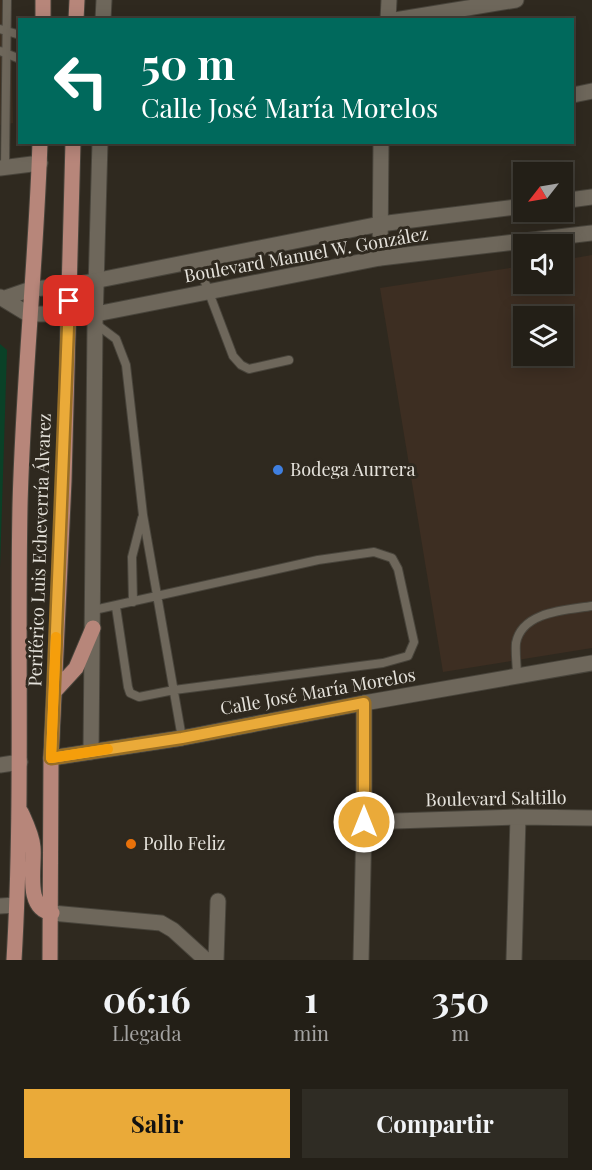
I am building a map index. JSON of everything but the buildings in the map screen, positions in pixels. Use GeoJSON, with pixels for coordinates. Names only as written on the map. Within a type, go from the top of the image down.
{"type":"FeatureCollection","features":[{"type":"Feature","properties":{"kind":"main road"},"geometry":{"type":"LineString","coordinates":[[43,0],[43,18]]}},
{"type":"Feature","properties":{"kind":"main road"},"geometry":{"type":"LineString","coordinates":[[76,18],[77,0]]}},
{"type":"Feature","properties":{"kind":"main road","name":"Periférico Luis Echeverría Álvarez"},"geometry":{"type":"LineString","coordinates":[[14,960],[20,762],[20,503],[28,314],[40,144]]}},
{"type":"Feature","properties":{"kind":"main road","name":"Periférico Luis Echeverría Álvarez"},"geometry":{"type":"LineString","coordinates":[[50,960],[51,758],[69,316],[73,144]]}},
{"type":"Feature","properties":{"kind":"main road"},"geometry":{"type":"LineString","coordinates":[[54,692],[76,668],[93,628]]}},
{"type":"Feature","properties":{"kind":"main road"},"geometry":{"type":"LineString","coordinates":[[19,809],[32,840],[36,899],[44,911],[52,913]]}},
{"type":"Feature","properties":{"kind":"street"},"geometry":{"type":"LineString","coordinates":[[103,18],[104,0]]}},
{"type":"Feature","properties":{"kind":"street"},"geometry":{"type":"LineString","coordinates":[[388,18],[389,0]]}},
{"type":"Feature","properties":{"kind":"street"},"geometry":{"type":"LineString","coordinates":[[407,18],[516,0]]}},
{"type":"Feature","properties":{"kind":"street"},"geometry":{"type":"LineString","coordinates":[[574,94],[592,91]]}},
{"type":"Feature","properties":{"kind":"street"},"geometry":{"type":"LineString","coordinates":[[91,752],[95,319],[100,144]]}},
{"type":"Feature","properties":{"kind":"street"},"geometry":{"type":"LineString","coordinates":[[380,258],[381,144]]}},
{"type":"Feature","properties":{"kind":"street"},"geometry":{"type":"LineString","coordinates":[[2,167],[40,163]]}},
{"type":"Feature","properties":{"kind":"street"},"geometry":{"type":"LineString","coordinates":[[573,200],[592,197]]}},
{"type":"Feature","properties":{"kind":"street","name":"Boulevard Manuel W. González"},"geometry":{"type":"LineString","coordinates":[[3,298],[31,289],[96,281],[380,224],[513,207]]}},
{"type":"Feature","properties":{"kind":"street","name":"Boulevard Manuel W. González"},"geometry":{"type":"LineString","coordinates":[[28,314],[95,319],[208,292],[380,258],[592,233]]}},
{"type":"Feature","properties":{"kind":"street"},"geometry":{"type":"LineString","coordinates":[[3,298],[28,314]]}},
{"type":"Feature","properties":{"kind":"street","name":"Calle José María Morelos"},"geometry":{"type":"LineString","coordinates":[[51,758],[182,738],[592,663]]}},
{"type":"Feature","properties":{"kind":"street"},"geometry":{"type":"LineString","coordinates":[[361,960],[364,703]]}},
{"type":"Feature","properties":{"kind":"street"},"geometry":{"type":"LineString","coordinates":[[0,765],[20,762]]}},
{"type":"Feature","properties":{"kind":"street"},"geometry":{"type":"LineString","coordinates":[[514,960],[518,817]]}},
{"type":"Feature","properties":{"kind":"street","name":"Boulevard Saltillo"},"geometry":{"type":"LineString","coordinates":[[364,822],[518,817],[592,818]]}},
{"type":"Feature","properties":{"kind":"street"},"geometry":{"type":"LineString","coordinates":[[216,960],[218,901]]}},
{"type":"Feature","properties":{"kind":"street"},"geometry":{"type":"LineString","coordinates":[[0,906],[16,905]]}},
{"type":"Feature","properties":{"kind":"street"},"geometry":{"type":"LineString","coordinates":[[52,913],[160,923],[173,930],[206,960]]}},
{"type":"Feature","properties":{"kind":"lane"},"geometry":{"type":"LineString","coordinates":[[2,167],[3,30],[7,0]]}},
{"type":"Feature","properties":{"kind":"lane"},"geometry":{"type":"LineString","coordinates":[[3,30],[18,34]]}},
{"type":"Feature","properties":{"kind":"lane"},"geometry":{"type":"LineString","coordinates":[[3,52],[18,58]]}},
{"type":"Feature","properties":{"kind":"lane"},"geometry":{"type":"LineString","coordinates":[[197,261],[233,356],[241,365],[249,369],[290,360]]}},
{"type":"Feature","properties":{"kind":"lane"},"geometry":{"type":"LineString","coordinates":[[95,319],[116,339],[123,351],[143,515],[182,738]]}},
{"type":"Feature","properties":{"kind":"lane"},"geometry":{"type":"LineString","coordinates":[[133,602],[132,557],[143,515]]}},
{"type":"Feature","properties":{"kind":"lane"},"geometry":{"type":"LineString","coordinates":[[94,610],[159,598],[318,560],[384,553],[392,558],[398,569],[414,642],[408,657],[383,663],[174,690],[138,697],[130,693],[116,607]]}},
{"type":"Feature","properties":{"kind":"lane"},"geometry":{"type":"LineString","coordinates":[[517,676],[516,644],[520,633],[529,623],[543,614],[592,606]]}},
{"type":"Feature","properties":{"kind":"shaded area"},"geometry":{"type":"Polygon","coordinates":[[[0,0],[10,0],[13,123],[0,125],[0,0]]]}},
{"type":"Feature","properties":{"kind":"shaded area"},"geometry":{"type":"Polygon","coordinates":[[[592,255],[592,648],[443,672],[380,288],[513,268],[513,294],[573,294],[573,258],[592,255]]]}},
{"type":"Feature","properties":{"kind":"green space"},"geometry":{"type":"Polygon","coordinates":[[[0,344],[7,350],[0,568],[0,344]]]}},
{"type":"Feature","properties":{"kind":"slow traffic"},"geometry":{"type":"LineString","coordinates":[[56,637],[51,758],[108,749]]}},
{"type":"Feature","properties":{"kind":"place","name":"Bodega Aurrera"},"geometry":{"type":"Point","coordinates":[278,470]}},
{"type":"Feature","properties":{"kind":"place","name":"Pollo Feliz"},"geometry":{"type":"Point","coordinates":[131,844]}},
{"type":"Feature","properties":{"kind":"route"},"geometry":{"type":"LineString","coordinates":[[69,301],[64,480],[51,758],[182,738],[364,703],[364,822]]}}]}
